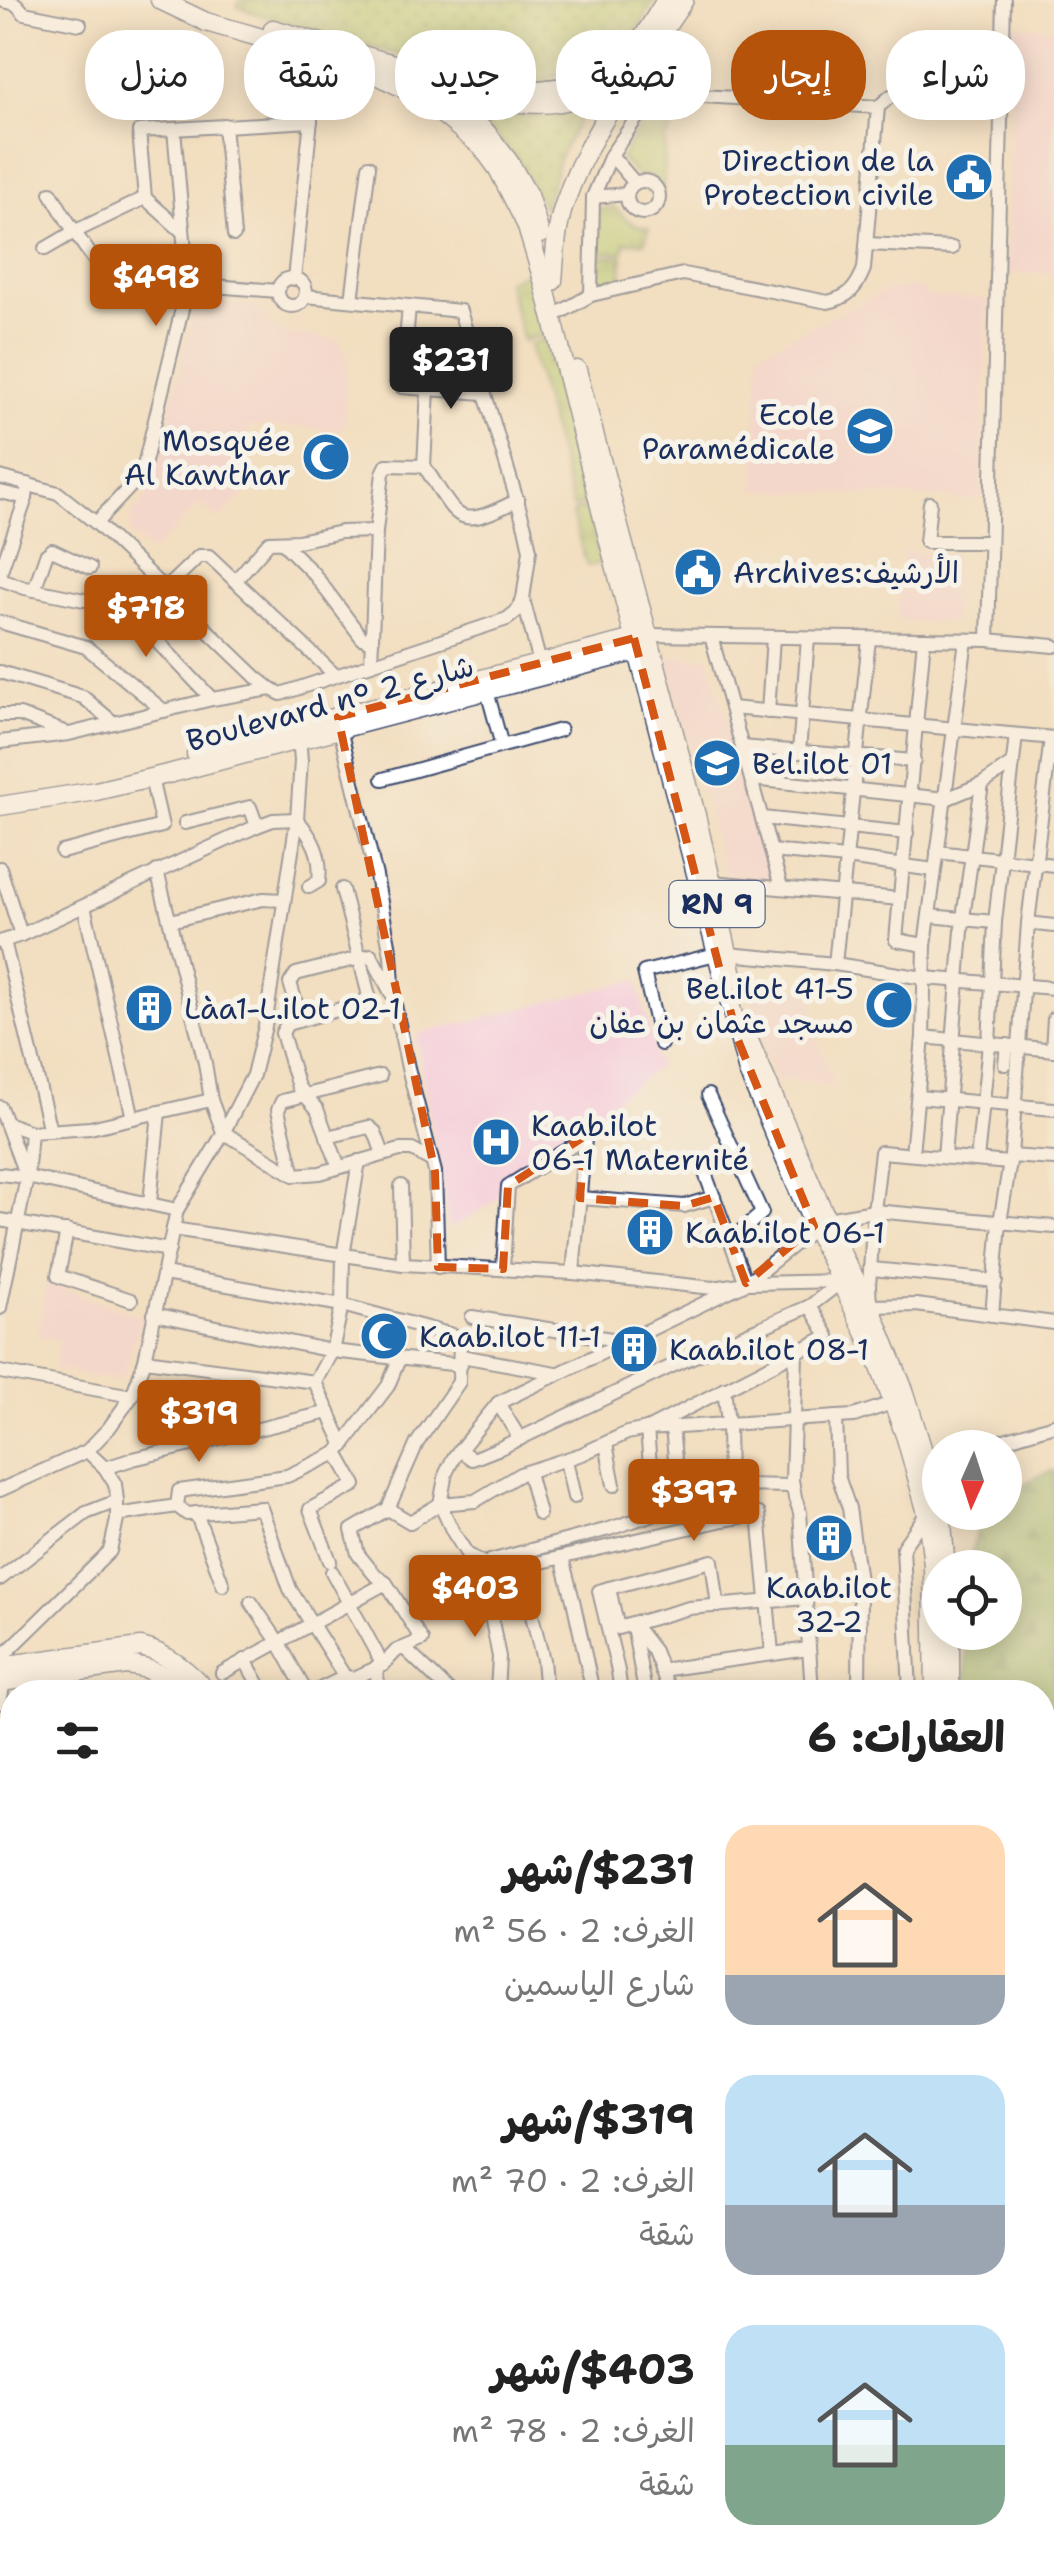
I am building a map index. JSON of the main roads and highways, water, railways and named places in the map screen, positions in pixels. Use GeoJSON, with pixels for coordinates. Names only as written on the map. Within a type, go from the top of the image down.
{"type":"FeatureCollection","features":[{"type":"Feature","properties":{"kind":"main road"},"geometry":{"type":"LineString","coordinates":[[160,0],[206,22],[386,70],[500,89],[556,87]]}},
{"type":"Feature","properties":{"kind":"main road"},"geometry":{"type":"LineString","coordinates":[[186,0],[395,73]]}},
{"type":"Feature","properties":{"kind":"main road"},"geometry":{"type":"LineString","coordinates":[[653,30],[666,0]]}},
{"type":"Feature","properties":{"kind":"main road"},"geometry":{"type":"LineString","coordinates":[[659,30],[684,0]]}},
{"type":"Feature","properties":{"kind":"main road","name":"RN 9"},"geometry":{"type":"LineString","coordinates":[[386,70],[482,147],[511,192],[561,312],[712,882],[722,954]]}},
{"type":"Feature","properties":{"kind":"main road"},"geometry":{"type":"LineString","coordinates":[[472,120],[486,132],[528,195],[545,253],[548,280]]}},
{"type":"Feature","properties":{"kind":"main road"},"geometry":{"type":"LineString","coordinates":[[545,253],[547,224],[561,179],[594,120]]}},
{"type":"Feature","properties":{"kind":"main road"},"geometry":{"type":"LineString","coordinates":[[548,280],[562,208],[604,120]]}},
{"type":"Feature","properties":{"kind":"main road","name":"RN 9"},"geometry":{"type":"LineString","coordinates":[[548,280],[648,641]]}},
{"type":"Feature","properties":{"kind":"main road"},"geometry":{"type":"LineString","coordinates":[[648,641],[748,1072],[820,1222],[922,1473]]}},
{"type":"Feature","properties":{"kind":"main road","name":"Boulevard n° شارع 2"},"geometry":{"type":"LineString","coordinates":[[0,806],[151,778],[540,663],[648,641]]}},
{"type":"Feature","properties":{"kind":"main road","name":"Boulevard n° شارع 2"},"geometry":{"type":"LineString","coordinates":[[339,723],[487,690],[648,641]]}},
{"type":"Feature","properties":{"kind":"main road","name":"Boulevard n° شارع 2"},"geometry":{"type":"LineString","coordinates":[[0,795],[66,785],[298,734]]}},
{"type":"Feature","properties":{"kind":"main road"},"geometry":{"type":"LineString","coordinates":[[820,1222],[870,1306],[922,1435]]}},
{"type":"Feature","properties":{"kind":"main road"},"geometry":{"type":"LineString","coordinates":[[935,1530],[935,1680]]}},
{"type":"Feature","properties":{"kind":"main road"},"geometry":{"type":"LineString","coordinates":[[2,1668],[141,1647],[155,1651],[197,1680]]}},
{"type":"Feature","properties":{"kind":"main road"},"geometry":{"type":"LineString","coordinates":[[950,1650],[950,1680]]}},
{"type":"Feature","properties":{"kind":"main road"},"geometry":{"type":"LineString","coordinates":[[2,1668],[127,1665],[145,1668],[169,1680]]}},
{"type":"Feature","properties":{"kind":"place","name":"Direction de la Protection civile"},"geometry":{"type":"Point","coordinates":[969,177]}},
{"type":"Feature","properties":{"kind":"place","name":"Ecole Paramédicale"},"geometry":{"type":"Point","coordinates":[870,431]}},
{"type":"Feature","properties":{"kind":"place","name":"Mosquée Al Kawthar"},"geometry":{"type":"Point","coordinates":[326,457]}},
{"type":"Feature","properties":{"kind":"place","name":"Archives:الأرشيف"},"geometry":{"type":"Point","coordinates":[698,572]}},
{"type":"Feature","properties":{"kind":"place","name":"Bel.ilot 01"},"geometry":{"type":"Point","coordinates":[717,763]}},
{"type":"Feature","properties":{"kind":"place","name":"Bel.ilot 41-5 مسجد عثمان بن عفان"},"geometry":{"type":"Point","coordinates":[889,1005]}},
{"type":"Feature","properties":{"kind":"place","name":"Làa1-L.ilot 02-1"},"geometry":{"type":"Point","coordinates":[149,1008]}},
{"type":"Feature","properties":{"kind":"place","name":"Kaab.ilot 06-1 Maternité"},"geometry":{"type":"Point","coordinates":[496,1142]}},
{"type":"Feature","properties":{"kind":"place","name":"Kaab.ilot 06-1"},"geometry":{"type":"Point","coordinates":[650,1232]}},
{"type":"Feature","properties":{"kind":"place","name":"Kaab.ilot 11-1"},"geometry":{"type":"Point","coordinates":[384,1336]}},
{"type":"Feature","properties":{"kind":"place","name":"Kaab.ilot 08-1"},"geometry":{"type":"Point","coordinates":[634,1349]}},
{"type":"Feature","properties":{"kind":"place","name":"Kaab.ilot 32-2"},"geometry":{"type":"Point","coordinates":[829,1538]}}]}
